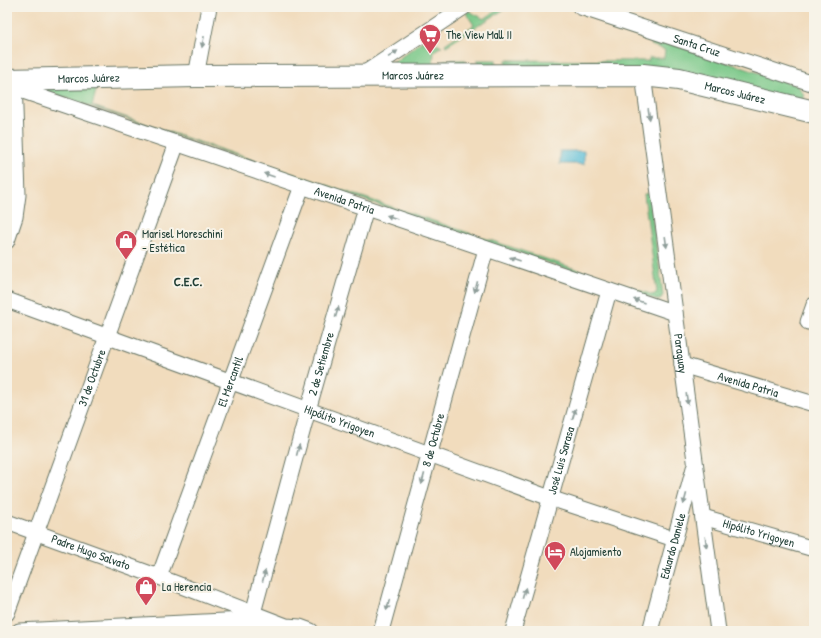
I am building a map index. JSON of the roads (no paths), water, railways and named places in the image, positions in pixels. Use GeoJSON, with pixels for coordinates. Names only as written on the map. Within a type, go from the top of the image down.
{"type":"FeatureCollection","features":[{"type":"Feature","properties":{"kind":"main road","name":"Marcos Juárez"},"geometry":{"type":"LineString","coordinates":[[12,83],[196,76],[643,75],[679,79],[813,111]]}},
{"type":"Feature","properties":{"kind":"street"},"geometry":{"type":"LineString","coordinates":[[196,76],[209,7]]}},
{"type":"Feature","properties":{"kind":"street"},"geometry":{"type":"LineString","coordinates":[[361,76],[464,7]]}},
{"type":"Feature","properties":{"kind":"street","name":"Santa Cruz"},"geometry":{"type":"LineString","coordinates":[[580,7],[814,84]]}},
{"type":"Feature","properties":{"kind":"street","name":"Paraguay"},"geometry":{"type":"LineString","coordinates":[[643,75],[718,631]]}},
{"type":"Feature","properties":{"kind":"street"},"geometry":{"type":"LineString","coordinates":[[7,241],[15,216],[18,195],[12,83]]}},
{"type":"Feature","properties":{"kind":"street","name":"Avenida Patria"},"geometry":{"type":"LineString","coordinates":[[12,83],[177,143],[675,314]]}},
{"type":"Feature","properties":{"kind":"street","name":"31 de Octubre"},"geometry":{"type":"LineString","coordinates":[[7,613],[177,143]]}},
{"type":"Feature","properties":{"kind":"street","name":"El Mercantil"},"geometry":{"type":"LineString","coordinates":[[159,577],[302,186]]}},
{"type":"Feature","properties":{"kind":"street","name":"2 de Setiembre"},"geometry":{"type":"LineString","coordinates":[[253,613],[308,410],[366,208]]}},
{"type":"Feature","properties":{"kind":"street","name":"8 de Octubre"},"geometry":{"type":"LineString","coordinates":[[381,631],[486,249]]}},
{"type":"Feature","properties":{"kind":"street","name":"José Luis Sarasa"},"geometry":{"type":"LineString","coordinates":[[513,631],[608,290]]}},
{"type":"Feature","properties":{"kind":"street","name":"Hipólito Yrigoyen"},"geometry":{"type":"LineString","coordinates":[[7,300],[550,498],[674,539]]}},
{"type":"Feature","properties":{"kind":"street"},"geometry":{"type":"LineString","coordinates":[[808,322],[814,305]]}},
{"type":"Feature","properties":{"kind":"street","name":"Avenida Patria"},"geometry":{"type":"LineString","coordinates":[[682,365],[814,404]]}},
{"type":"Feature","properties":{"kind":"street","name":"Eduardo Daniele"},"geometry":{"type":"LineString","coordinates":[[650,631],[695,461]]}},
{"type":"Feature","properties":{"kind":"street","name":"Hipólito Yrigoyen"},"geometry":{"type":"LineString","coordinates":[[703,517],[814,549]]}},
{"type":"Feature","properties":{"kind":"street","name":"Padre Hugo Salvato"},"geometry":{"type":"LineString","coordinates":[[7,522],[159,577],[253,613],[288,629],[300,627],[311,631]]}},
{"type":"Feature","properties":{"kind":"street"},"geometry":{"type":"LineString","coordinates":[[19,631],[245,620],[253,613],[258,631]]}},
{"type":"Feature","properties":{"kind":"street"},"geometry":{"type":"LineString","coordinates":[[267,631],[288,629]]}},
{"type":"Feature","properties":{"kind":"water"},"geometry":{"type":"Polygon","coordinates":[[[560,151],[584,151],[584,164],[560,164],[560,151]]]}},
{"type":"Feature","properties":{"kind":"place","name":"The View Mall II"},"geometry":{"type":"Point","coordinates":[430,54]}},
{"type":"Feature","properties":{"kind":"place","name":"Marisel Moreschini - Estética"},"geometry":{"type":"Point","coordinates":[126,260]}},
{"type":"Feature","properties":{"kind":"place","name":"Alojamiento"},"geometry":{"type":"Point","coordinates":[555,572]}},
{"type":"Feature","properties":{"kind":"place","name":"La Herencia"},"geometry":{"type":"Point","coordinates":[146,606]}},
{"type":"Feature","properties":{"kind":"district","name":"C.E.C."},"geometry":{"type":"Point","coordinates":[188,281]}}]}
